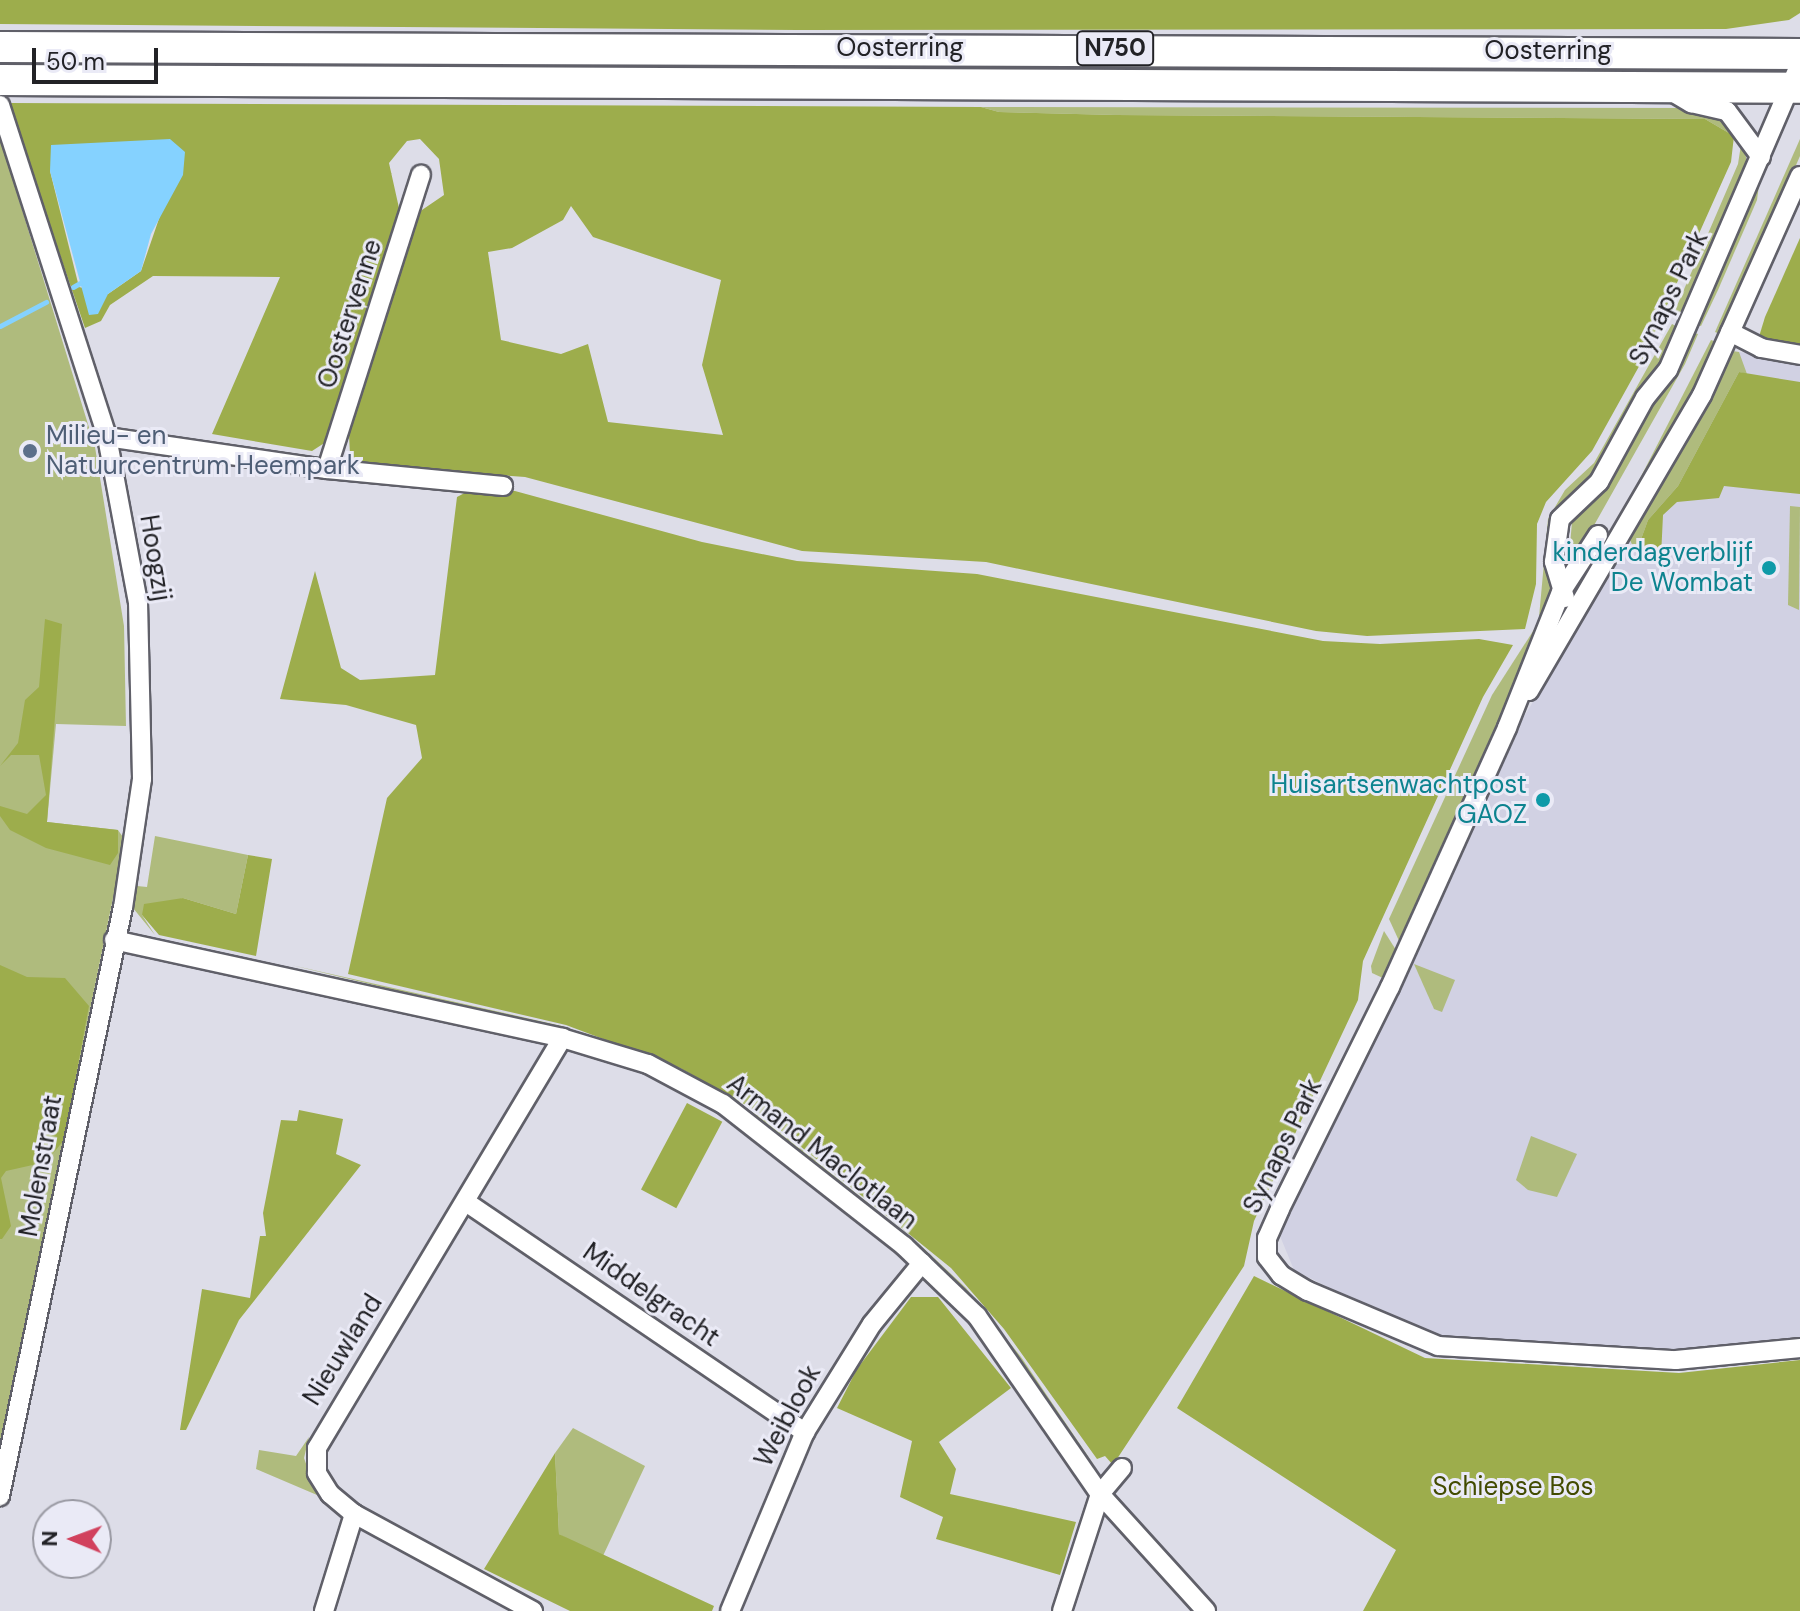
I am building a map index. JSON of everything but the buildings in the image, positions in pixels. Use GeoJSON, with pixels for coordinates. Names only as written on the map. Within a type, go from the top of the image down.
{"type":"FeatureCollection","features":[{"type":"Feature","properties":{"kind":"highway","name":"Oosterring"},"geometry":{"type":"LineString","coordinates":[[10,47],[1800,54]]}},
{"type":"Feature","properties":{"kind":"highway","name":"Oosterring"},"geometry":{"type":"LineString","coordinates":[[0,80],[1667,89],[1796,80]]}},
{"type":"Feature","properties":{"kind":"street","name":"Synaps Park"},"geometry":{"type":"LineString","coordinates":[[1576,613],[1561,592],[1554,562],[1556,530],[1567,511],[1599,482],[1645,398],[1668,370],[1796,80]]}},
{"type":"Feature","properties":{"kind":"street","name":"Oosterring"},"geometry":{"type":"LineString","coordinates":[[1667,89],[1691,103],[1727,111],[1761,157]]}},
{"type":"Feature","properties":{"kind":"street","name":"Hoogzij"},"geometry":{"type":"LineString","coordinates":[[0,105],[107,437],[138,602],[142,779],[132,859],[114,940]]}},
{"type":"Feature","properties":{"kind":"street","name":"Oostervenne"},"geometry":{"type":"LineString","coordinates":[[327,469],[421,175]]}},
{"type":"Feature","properties":{"kind":"street"},"geometry":{"type":"LineString","coordinates":[[1800,176],[1730,332],[1761,348],[1800,355]]}},
{"type":"Feature","properties":{"kind":"street"},"geometry":{"type":"LineString","coordinates":[[1780,222],[1800,199]]}},
{"type":"Feature","properties":{"kind":"street","name":"Synaps Park"},"geometry":{"type":"LineString","coordinates":[[1507,728],[1702,395],[1730,332]]}},
{"type":"Feature","properties":{"kind":"street"},"geometry":{"type":"LineString","coordinates":[[107,437],[327,469],[503,486]]}},
{"type":"Feature","properties":{"kind":"street"},"geometry":{"type":"LineString","coordinates":[[1567,511],[1564,541],[1574,571],[1591,586]]}},
{"type":"Feature","properties":{"kind":"street"},"geometry":{"type":"LineString","coordinates":[[1561,592],[1598,535]]}},
{"type":"Feature","properties":{"kind":"street","name":"Synaps Park"},"geometry":{"type":"LineString","coordinates":[[1561,592],[1507,728],[1390,987],[1280,1209],[1267,1238],[1263,1260],[1308,1291],[1438,1346],[1676,1360],[1800,1348]]}},
{"type":"Feature","properties":{"kind":"street","name":"Armand Maclotlaan"},"geometry":{"type":"LineString","coordinates":[[114,940],[562,1038],[648,1064],[723,1104],[922,1263],[977,1316],[1100,1494],[1206,1611]]}},
{"type":"Feature","properties":{"kind":"street","name":"Molenstraat"},"geometry":{"type":"LineString","coordinates":[[0,1496],[114,940]]}},
{"type":"Feature","properties":{"kind":"street","name":"Nieuwland"},"geometry":{"type":"LineString","coordinates":[[533,1611],[354,1514],[330,1494],[317,1473],[317,1448],[562,1038]]}},
{"type":"Feature","properties":{"kind":"street","name":"Middelgracht"},"geometry":{"type":"LineString","coordinates":[[466,1202],[805,1432]]}},
{"type":"Feature","properties":{"kind":"street","name":"Weiblook"},"geometry":{"type":"LineString","coordinates":[[730,1611],[805,1432],[872,1324],[922,1263]]}},
{"type":"Feature","properties":{"kind":"street"},"geometry":{"type":"LineString","coordinates":[[1062,1611],[1100,1494],[1122,1468]]}},
{"type":"Feature","properties":{"kind":"street"},"geometry":{"type":"LineString","coordinates":[[324,1611],[354,1514]]}},
{"type":"Feature","properties":{"kind":"shaded area"},"geometry":{"type":"Polygon","coordinates":[[[1732,351],[1800,360],[1800,1339],[1679,1352],[1426,1336],[1294,1270],[1280,1236],[1513,735],[1630,540],[1732,351]]]}},
{"type":"Feature","properties":{"kind":"green space"},"geometry":{"type":"Polygon","coordinates":[[[0,0],[1800,0],[1800,13],[1789,20],[1726,29],[797,30],[0,24],[0,0]]]}},
{"type":"Feature","properties":{"kind":"green space"},"geometry":{"type":"Polygon","coordinates":[[[0,57],[1681,62],[1683,69],[1598,70],[1559,77],[0,71],[0,57]]]}},
{"type":"Feature","properties":{"kind":"green space"},"geometry":{"type":"Polygon","coordinates":[[[8,103],[981,107],[999,112],[1116,115],[1705,119],[1734,136],[1731,162],[1642,361],[1592,451],[1546,502],[1537,524],[1536,584],[1525,629],[1367,636],[1316,631],[986,562],[802,551],[525,477],[361,464],[350,454],[349,435],[419,212],[444,195],[439,159],[420,139],[407,141],[389,163],[401,217],[329,440],[312,451],[212,434],[280,277],[153,276],[110,305],[101,321],[85,328],[8,103]],[[50,171],[79,287],[108,294],[141,271],[162,210],[50,171]],[[571,206],[563,220],[512,248],[488,252],[501,340],[561,354],[588,344],[608,422],[723,435],[702,365],[721,280],[593,237],[571,206]]]}},
{"type":"Feature","properties":{"kind":"green space"},"geometry":{"type":"Polygon","coordinates":[[[981,107],[1702,108],[1736,129],[1734,136],[1705,119],[1116,115],[999,112],[981,107]]]}},
{"type":"Feature","properties":{"kind":"green space"},"geometry":{"type":"Polygon","coordinates":[[[0,138],[95,447],[124,626],[126,726],[56,724],[47,822],[118,830],[125,840],[65,1131],[55,1203],[0,1441],[0,138]]]}},
{"type":"Feature","properties":{"kind":"green space"},"geometry":{"type":"Polygon","coordinates":[[[1742,138],[1749,172],[1686,320],[1673,315],[1738,164],[1742,138]]]}},
{"type":"Feature","properties":{"kind":"green space"},"geometry":{"type":"Polygon","coordinates":[[[1800,139],[1800,156],[1722,335],[1715,332],[1800,139]]]}},
{"type":"Feature","properties":{"kind":"green space"},"geometry":{"type":"Polygon","coordinates":[[[1760,177],[1757,200],[1718,290],[1701,326],[1693,324],[1760,177]]]}},
{"type":"Feature","properties":{"kind":"green space"},"geometry":{"type":"Polygon","coordinates":[[[1800,238],[1800,348],[1758,340],[1765,317],[1800,238]]]}},
{"type":"Feature","properties":{"kind":"green space"},"geometry":{"type":"Polygon","coordinates":[[[1672,324],[1682,329],[1594,475],[1562,504],[1553,521],[1554,587],[1544,619],[1539,617],[1548,519],[1565,490],[1594,463],[1672,324]]]}},
{"type":"Feature","properties":{"kind":"green space"},"geometry":{"type":"Polygon","coordinates":[[[1691,332],[1698,334],[1685,364],[1575,559],[1570,545],[1572,522],[1618,467],[1691,332]]]}},
{"type":"Feature","properties":{"kind":"green space"},"geometry":{"type":"Polygon","coordinates":[[[1711,340],[1719,343],[1710,364],[1610,537],[1711,340]]]}},
{"type":"Feature","properties":{"kind":"green space"},"geometry":{"type":"Polygon","coordinates":[[[1732,351],[1739,352],[1747,374],[1739,372],[1678,486],[1648,520],[1636,553],[1630,540],[1732,351]]]}},
{"type":"Feature","properties":{"kind":"green space"},"geometry":{"type":"Polygon","coordinates":[[[1739,372],[1800,382],[1800,494],[1724,486],[1719,498],[1677,502],[1663,515],[1661,557],[1652,561],[1636,553],[1648,520],[1678,486],[1739,372]]]}},
{"type":"Feature","properties":{"kind":"green space"},"geometry":{"type":"Polygon","coordinates":[[[474,488],[515,491],[702,542],[797,561],[977,574],[1323,641],[1380,644],[1479,639],[1513,645],[1483,697],[1363,961],[1358,1000],[1254,1221],[1244,1266],[1113,1465],[1105,1456],[1097,1459],[1004,1329],[951,1268],[758,1112],[680,1068],[566,1025],[348,974],[387,798],[422,758],[416,725],[346,705],[280,699],[315,571],[341,668],[360,680],[435,675],[457,497],[474,488]]]}},
{"type":"Feature","properties":{"kind":"green space"},"geometry":{"type":"Polygon","coordinates":[[[1790,506],[1800,507],[1799,610],[1788,605],[1790,506]]]}},
{"type":"Feature","properties":{"kind":"green space"},"geometry":{"type":"Polygon","coordinates":[[[45,619],[62,624],[47,822],[118,830],[118,853],[110,865],[46,848],[10,830],[0,816],[0,806],[27,814],[46,795],[39,755],[11,755],[0,766],[18,743],[25,700],[39,687],[45,619]]]}},
{"type":"Feature","properties":{"kind":"green space"},"geometry":{"type":"Polygon","coordinates":[[[1535,628],[1541,628],[1400,943],[1389,919],[1492,695],[1535,628]]]}},
{"type":"Feature","properties":{"kind":"green space"},"geometry":{"type":"Polygon","coordinates":[[[155,836],[248,855],[236,914],[183,898],[142,915],[155,935],[133,908],[137,886],[147,887],[155,836]]]}},
{"type":"Feature","properties":{"kind":"green space"},"geometry":{"type":"Polygon","coordinates":[[[248,855],[272,859],[256,956],[159,935],[142,915],[144,904],[183,898],[236,914],[248,855]]]}},
{"type":"Feature","properties":{"kind":"green space"},"geometry":{"type":"Polygon","coordinates":[[[1384,931],[1396,950],[1385,979],[1372,973],[1371,966],[1384,931]]]}},
{"type":"Feature","properties":{"kind":"green space"},"geometry":{"type":"Polygon","coordinates":[[[1414,964],[1455,980],[1442,1012],[1434,1009],[1414,964]]]}},
{"type":"Feature","properties":{"kind":"green space"},"geometry":{"type":"Polygon","coordinates":[[[0,965],[27,977],[65,978],[89,1006],[64,1140],[46,1162],[6,1171],[1,1178],[11,1226],[2,1239],[0,1239],[0,965]]]}},
{"type":"Feature","properties":{"kind":"green space"},"geometry":{"type":"Polygon","coordinates":[[[291,965],[562,1026],[678,1070],[761,1117],[918,1243],[966,1288],[1021,1357],[1098,1471],[999,1332],[954,1281],[757,1119],[705,1087],[565,1031],[291,965]]]}},
{"type":"Feature","properties":{"kind":"green space"},"geometry":{"type":"Polygon","coordinates":[[[687,1103],[722,1122],[676,1208],[641,1190],[687,1103]]]}},
{"type":"Feature","properties":{"kind":"green space"},"geometry":{"type":"Polygon","coordinates":[[[299,1110],[343,1119],[336,1154],[361,1165],[239,1320],[186,1430],[180,1430],[202,1289],[250,1298],[260,1236],[266,1236],[263,1213],[281,1120],[297,1121],[299,1110]]]}},
{"type":"Feature","properties":{"kind":"green space"},"geometry":{"type":"Polygon","coordinates":[[[1531,1136],[1577,1154],[1557,1197],[1528,1190],[1516,1180],[1531,1136]]]}},
{"type":"Feature","properties":{"kind":"green space","name":"Schiepse Bos"},"geometry":{"type":"Polygon","coordinates":[[[1254,1276],[1425,1358],[1679,1373],[1800,1360],[1800,1611],[1363,1611],[1396,1550],[1177,1408],[1254,1276]]]}},
{"type":"Feature","properties":{"kind":"green space"},"geometry":{"type":"Polygon","coordinates":[[[911,1297],[938,1297],[1011,1388],[939,1442],[956,1469],[950,1494],[1076,1522],[1060,1575],[936,1539],[943,1517],[900,1497],[912,1441],[837,1408],[857,1369],[911,1297]]]}},
{"type":"Feature","properties":{"kind":"green space"},"geometry":{"type":"Polygon","coordinates":[[[573,1428],[645,1466],[602,1558],[559,1534],[555,1453],[573,1428]]]}},
{"type":"Feature","properties":{"kind":"green space"},"geometry":{"type":"Polygon","coordinates":[[[309,1437],[304,1458],[317,1495],[256,1469],[259,1450],[296,1456],[309,1437]]]}},
{"type":"Feature","properties":{"kind":"green space"},"geometry":{"type":"Polygon","coordinates":[[[555,1453],[559,1534],[714,1606],[712,1611],[570,1611],[484,1569],[555,1453]]]}},
{"type":"Feature","properties":{"kind":"water"},"geometry":{"type":"Polygon","coordinates":[[[170,139],[185,152],[183,175],[151,234],[141,271],[108,294],[98,314],[89,315],[50,171],[51,145],[170,139]]]}},
{"type":"Feature","properties":{"kind":"waterway"},"geometry":{"type":"LineString","coordinates":[[73,287],[80,283]]}},
{"type":"Feature","properties":{"kind":"waterway"},"geometry":{"type":"LineString","coordinates":[[0,326],[46,302]]}},
{"type":"Feature","properties":{"kind":"place","name":"Milieu- en Natuurcentrum Heempark"},"geometry":{"type":"Point","coordinates":[30,451]}},
{"type":"Feature","properties":{"kind":"place","name":"kinderdagverblijf De Wombat"},"geometry":{"type":"Point","coordinates":[1769,568]}},
{"type":"Feature","properties":{"kind":"place","name":"Huisartsenwachtpost GAOZ"},"geometry":{"type":"Point","coordinates":[1543,800]}}]}
